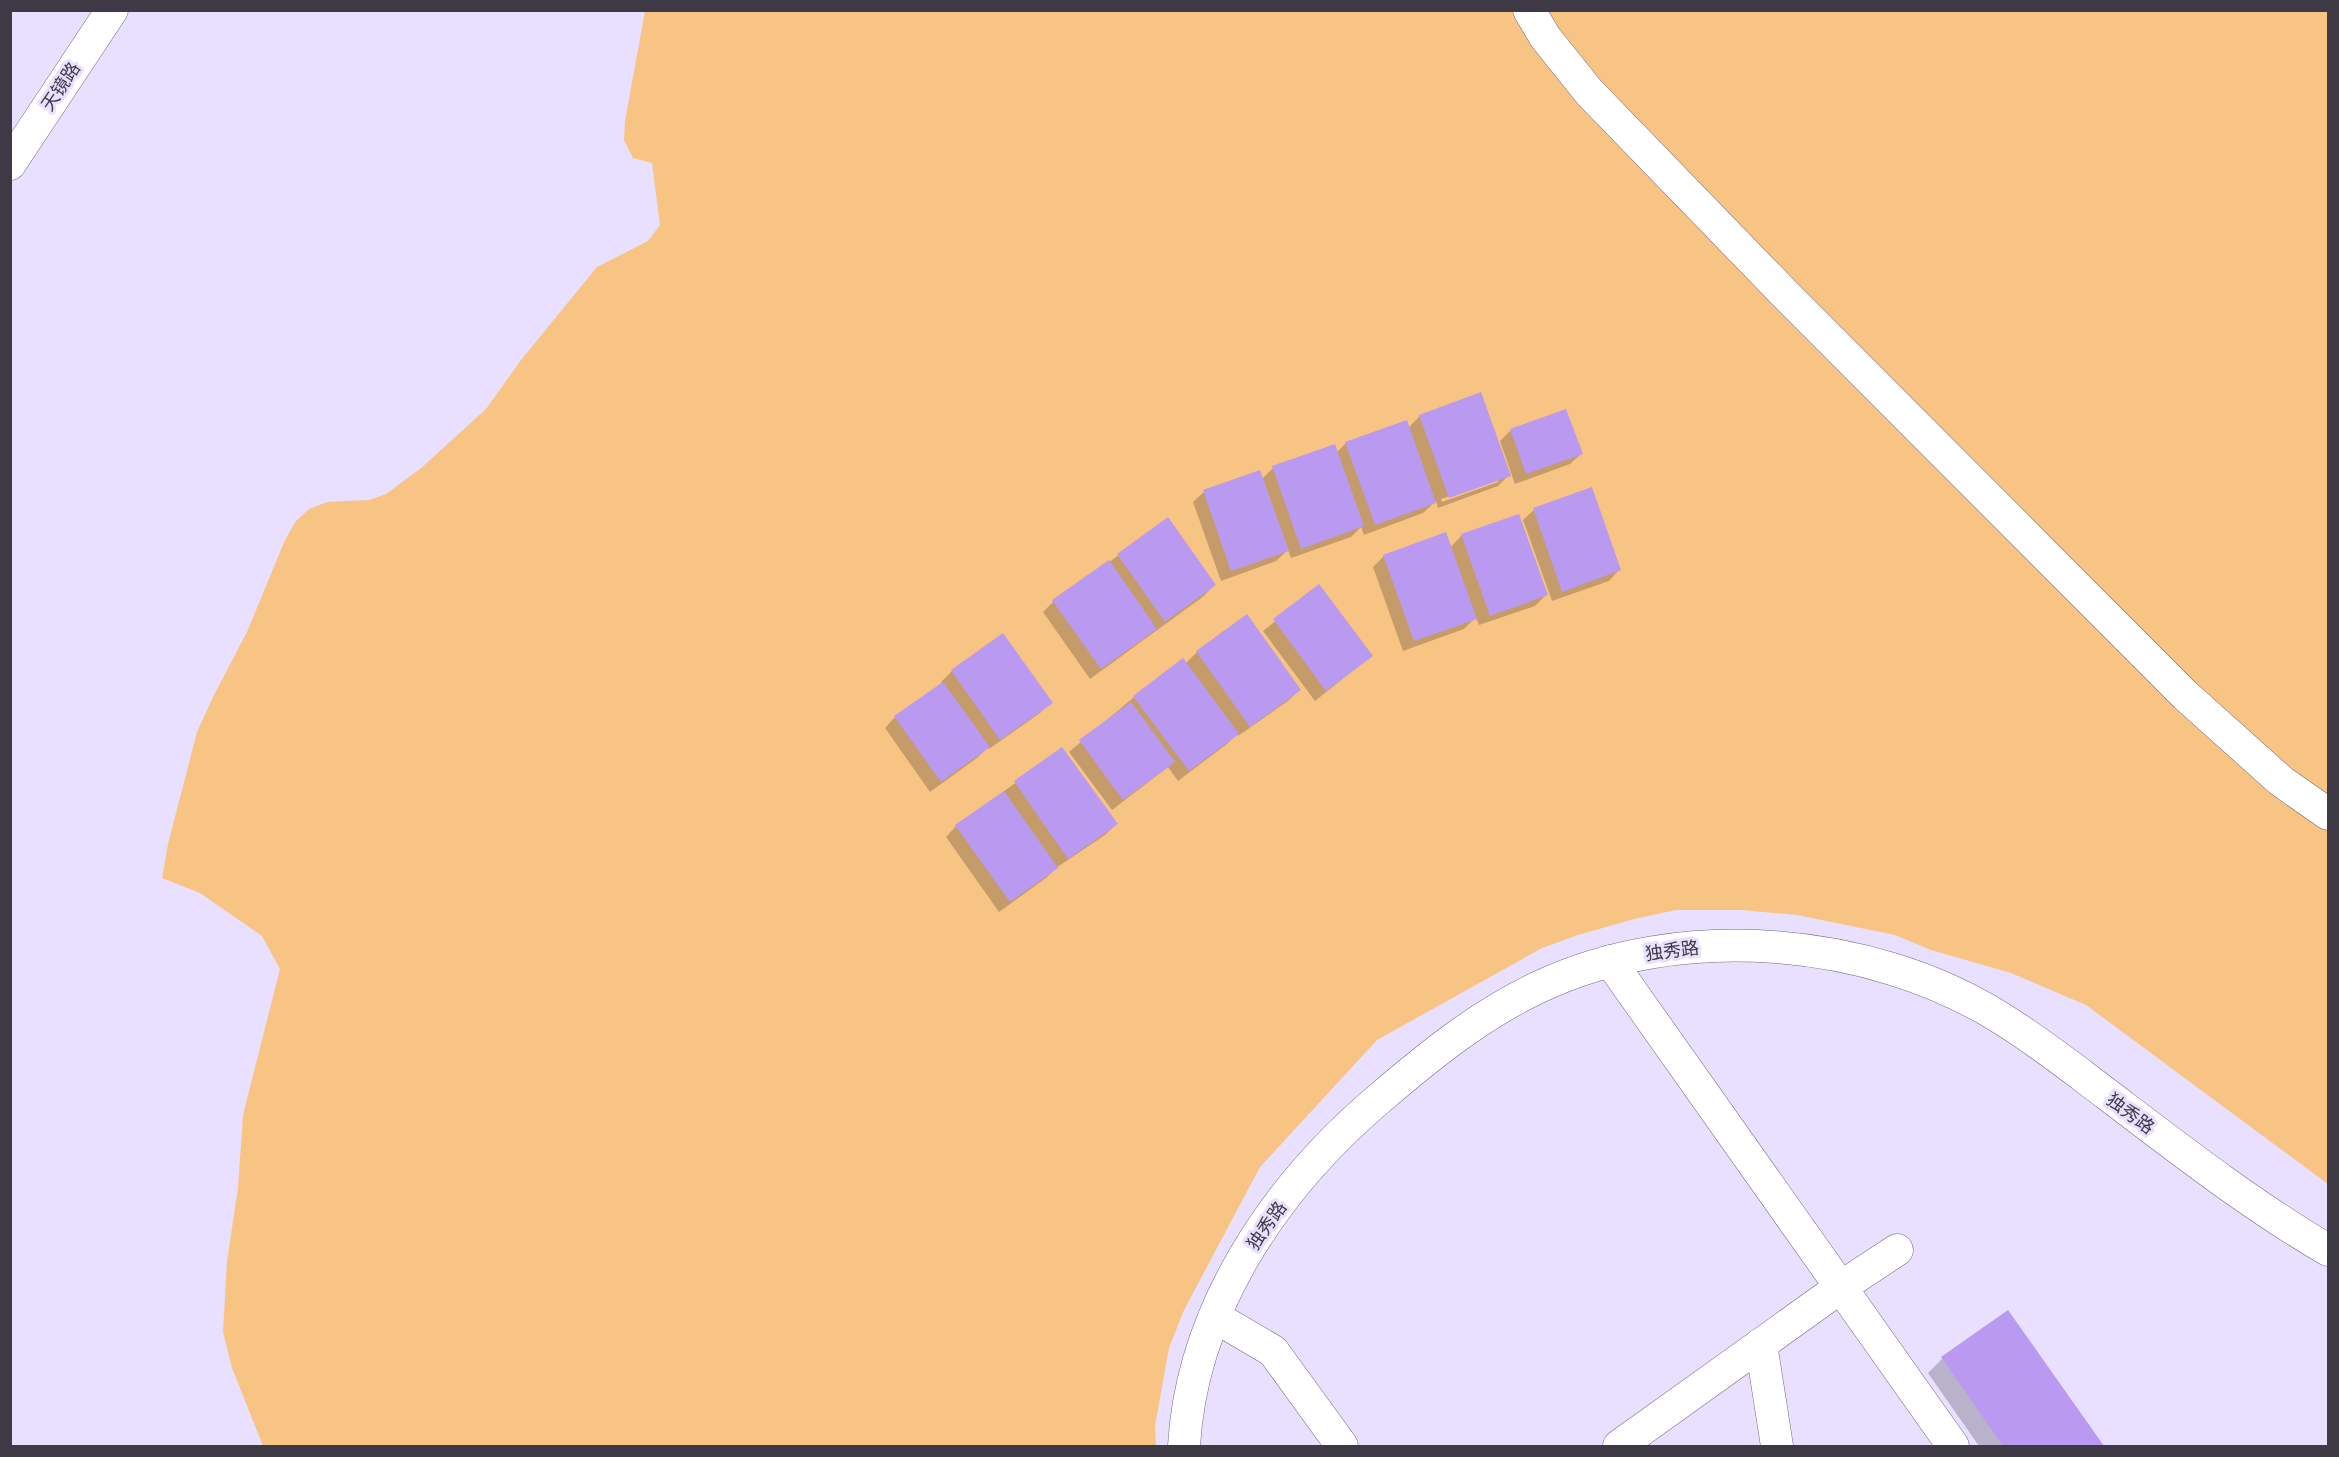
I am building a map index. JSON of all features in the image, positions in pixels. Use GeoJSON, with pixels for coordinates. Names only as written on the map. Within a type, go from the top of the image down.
{"type":"FeatureCollection","features":[{"type":"Feature","properties":{"kind":"street","name":"天镜路"},"geometry":{"type":"LineString","coordinates":[[10,164],[112,10]]}},
{"type":"Feature","properties":{"kind":"street"},"geometry":{"type":"LineString","coordinates":[[1529,10],[1545,38],[1589,92],[1783,292],[2186,695],[2281,781],[2328,814]]}},
{"type":"Feature","properties":{"kind":"street","name":"独秀路"},"geometry":{"type":"LineString","coordinates":[[1184,1446],[1193,1382],[1206,1337],[1215,1317],[1243,1259],[1279,1204],[1317,1159],[1368,1108],[1435,1053],[1514,1000],[1578,970],[1610,961],[1680,948],[1765,947],[1829,954],[1887,968],[1938,985],[1997,1015],[2037,1042],[2178,1149],[2299,1233],[2328,1250]]}},
{"type":"Feature","properties":{"kind":"street"},"geometry":{"type":"LineString","coordinates":[[1610,961],[1953,1446]]}},
{"type":"Feature","properties":{"kind":"street"},"geometry":{"type":"LineString","coordinates":[[1619,1446],[1841,1287],[1897,1250]]}},
{"type":"Feature","properties":{"kind":"street"},"geometry":{"type":"LineString","coordinates":[[1215,1317],[1273,1351],[1342,1446]]}},
{"type":"Feature","properties":{"kind":"street"},"geometry":{"type":"LineString","coordinates":[[1761,1344],[1778,1446]]}},
{"type":"Feature","properties":{"kind":"shaded area"},"geometry":{"type":"Polygon","coordinates":[[[645,11],[2328,11],[2328,1184],[2086,1005],[2011,973],[1931,950],[1895,935],[1797,915],[1741,910],[1676,910],[1634,919],[1542,948],[1377,1040],[1260,1167],[1184,1310],[1169,1348],[1155,1426],[1156,1446],[263,1446],[232,1368],[223,1332],[227,1261],[238,1188],[243,1115],[280,969],[262,936],[200,893],[162,878],[168,844],[197,732],[247,632],[285,540],[296,521],[309,509],[327,502],[369,500],[386,494],[420,469],[486,409],[521,360],[597,267],[648,241],[660,225],[652,163],[633,158],[624,140],[625,121],[645,11]]]}},
{"type":"Feature","properties":{"kind":"building"},"geometry":{"type":"Polygon","coordinates":[[[1481,392],[1511,476],[1449,498],[1419,415],[1481,392]]]}},
{"type":"Feature","properties":{"kind":"building"},"geometry":{"type":"Polygon","coordinates":[[[1566,409],[1583,454],[1526,474],[1510,429],[1566,409]]]}},
{"type":"Feature","properties":{"kind":"building"},"geometry":{"type":"Polygon","coordinates":[[[1407,420],[1436,503],[1375,525],[1345,442],[1407,420]]]}},
{"type":"Feature","properties":{"kind":"building"},"geometry":{"type":"Polygon","coordinates":[[[1335,444],[1364,526],[1301,549],[1272,466],[1335,444]]]}},
{"type":"Feature","properties":{"kind":"building"},"geometry":{"type":"Polygon","coordinates":[[[1260,470],[1289,551],[1231,571],[1203,490],[1260,470]]]}},
{"type":"Feature","properties":{"kind":"building"},"geometry":{"type":"Polygon","coordinates":[[[1592,487],[1621,570],[1562,592],[1533,508],[1592,487]]]}},
{"type":"Feature","properties":{"kind":"building"},"geometry":{"type":"Polygon","coordinates":[[[1519,514],[1548,595],[1490,616],[1461,534],[1519,514]]]}},
{"type":"Feature","properties":{"kind":"building"},"geometry":{"type":"Polygon","coordinates":[[[1168,517],[1216,585],[1165,622],[1117,554],[1168,517]]]}},
{"type":"Feature","properties":{"kind":"building"},"geometry":{"type":"Polygon","coordinates":[[[1446,532],[1477,619],[1414,641],[1383,555],[1446,532]]]}},
{"type":"Feature","properties":{"kind":"building"},"geometry":{"type":"Polygon","coordinates":[[[1109,560],[1157,629],[1101,669],[1052,600],[1109,560]]]}},
{"type":"Feature","properties":{"kind":"building"},"geometry":{"type":"Polygon","coordinates":[[[1319,584],[1373,656],[1326,691],[1273,619],[1319,584]]]}},
{"type":"Feature","properties":{"kind":"building"},"geometry":{"type":"Polygon","coordinates":[[[1247,614],[1301,690],[1250,727],[1196,651],[1247,614]]]}},
{"type":"Feature","properties":{"kind":"building"},"geometry":{"type":"Polygon","coordinates":[[[1003,633],[1053,703],[1000,740],[951,670],[1003,633]]]}},
{"type":"Feature","properties":{"kind":"building"},"geometry":{"type":"Polygon","coordinates":[[[1183,658],[1239,734],[1189,771],[1133,696],[1183,658]]]}},
{"type":"Feature","properties":{"kind":"building"},"geometry":{"type":"Polygon","coordinates":[[[943,682],[990,747],[941,782],[894,716],[943,682]]]}},
{"type":"Feature","properties":{"kind":"building"},"geometry":{"type":"Polygon","coordinates":[[[1131,702],[1175,762],[1123,800],[1079,740],[1131,702]]]}},
{"type":"Feature","properties":{"kind":"building"},"geometry":{"type":"Polygon","coordinates":[[[1062,747],[1118,824],[1068,859],[1014,781],[1062,747]]]}},
{"type":"Feature","properties":{"kind":"building"},"geometry":{"type":"Polygon","coordinates":[[[1004,791],[1058,868],[1010,902],[955,825],[1004,791]]]}},
{"type":"Feature","properties":{"kind":"building"},"geometry":{"type":"Polygon","coordinates":[[[2008,1310],[2104,1446],[2003,1446],[1941,1357],[2008,1310]]]}}]}
